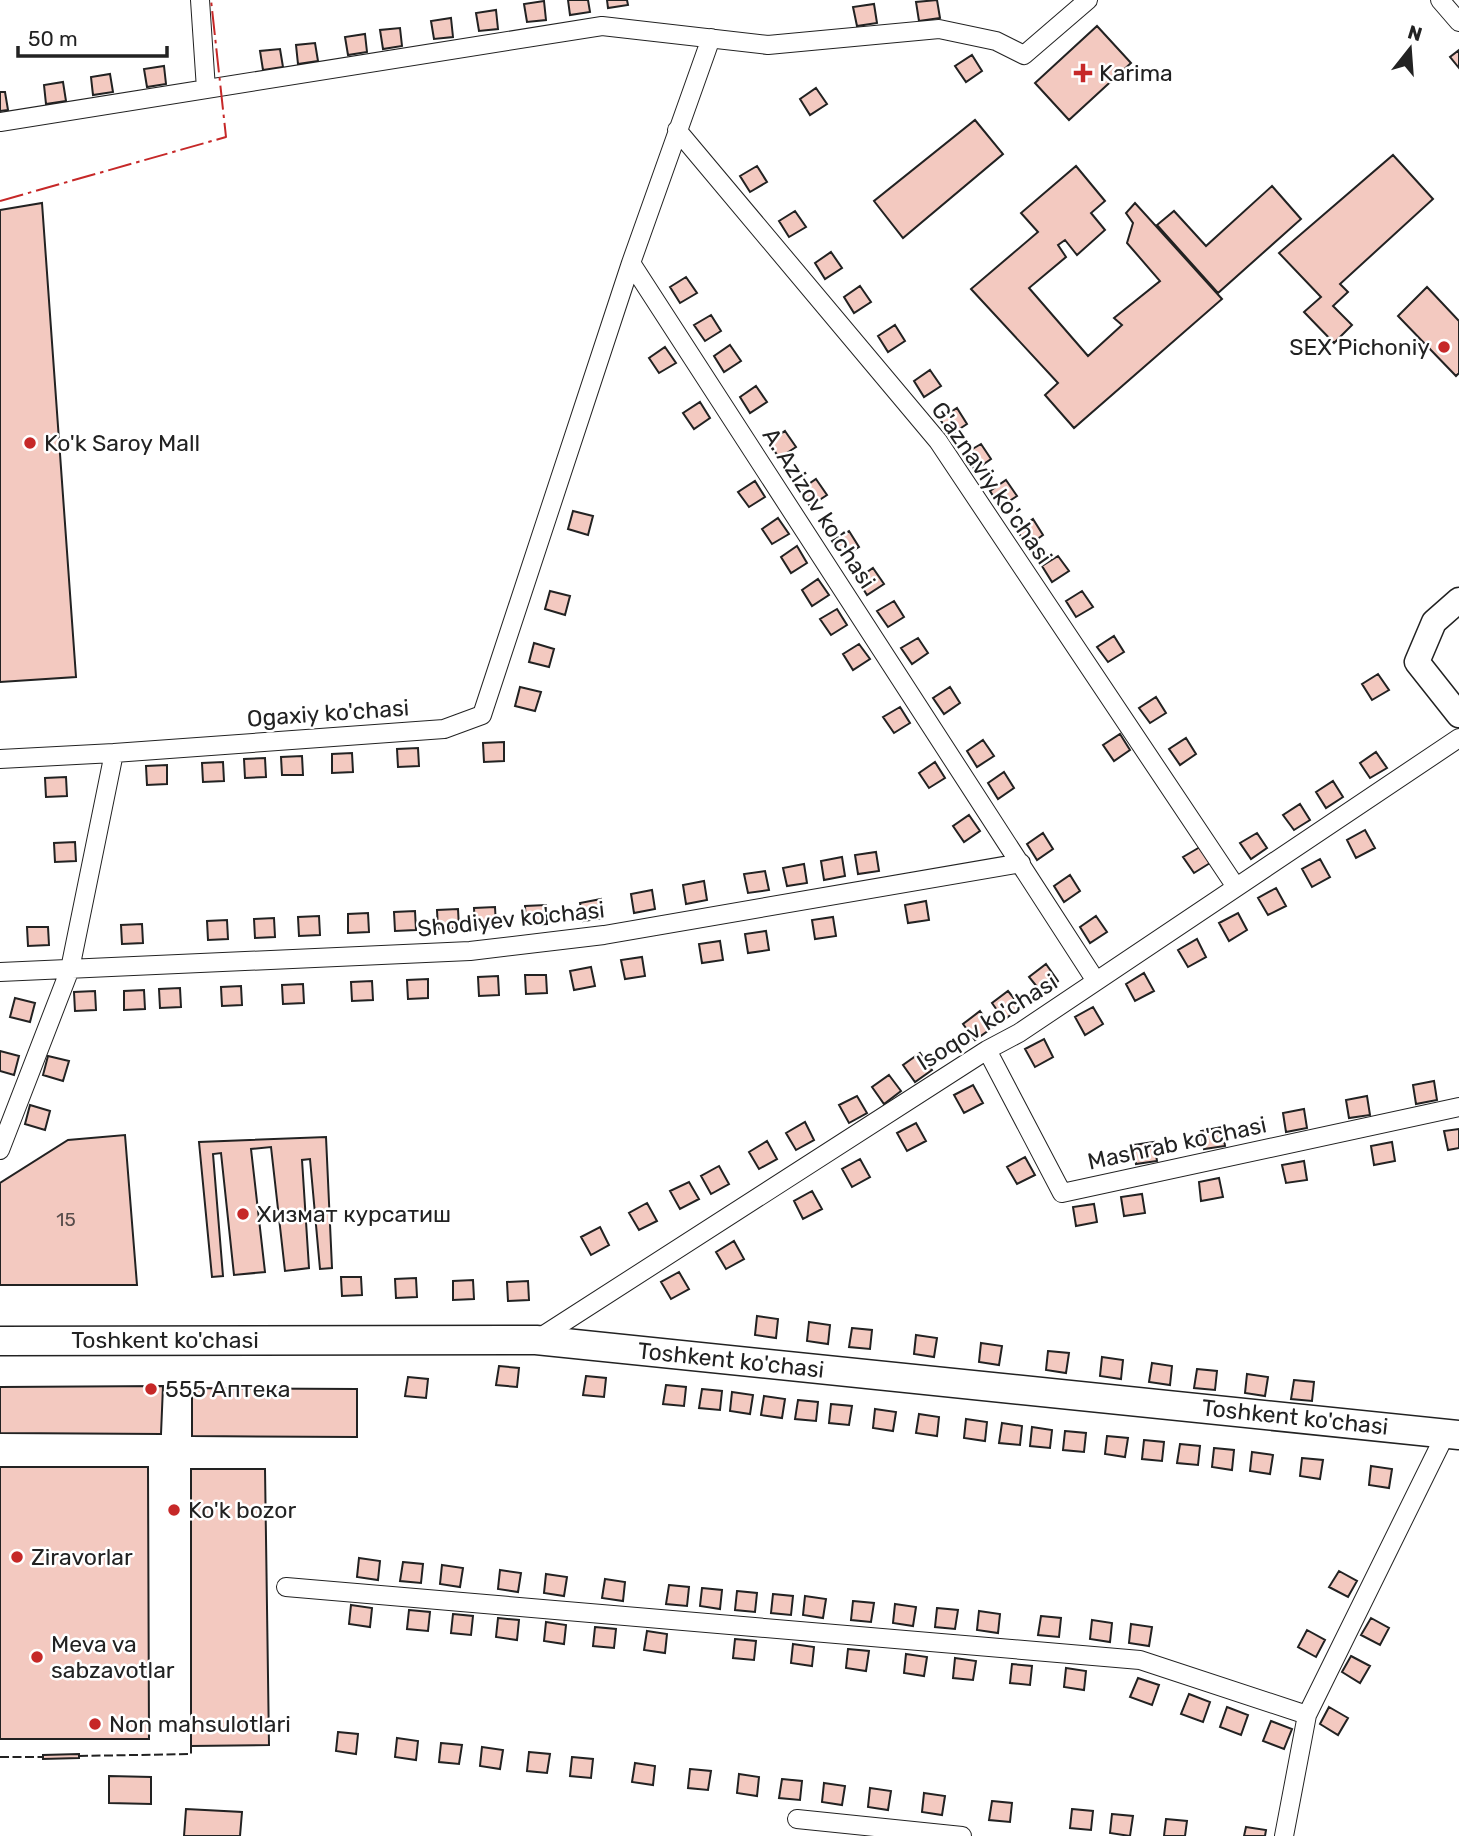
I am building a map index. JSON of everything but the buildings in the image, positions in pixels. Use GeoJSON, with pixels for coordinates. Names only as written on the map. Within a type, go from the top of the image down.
{"type":"FeatureCollection","features":[{"type":"Feature","properties":{"kind":"main road","name":"Toshkent ko'chasi"},"geometry":{"type":"LineString","coordinates":[[0,1341],[536,1340],[1452,1434]]}},
{"type":"Feature","properties":{"kind":"street"},"geometry":{"type":"LineString","coordinates":[[200,0],[205,89]]}},
{"type":"Feature","properties":{"kind":"street"},"geometry":{"type":"LineString","coordinates":[[0,122],[602,26],[768,45],[939,29],[996,41],[1024,55],[1088,0]]}},
{"type":"Feature","properties":{"kind":"street"},"geometry":{"type":"LineString","coordinates":[[1440,0],[1459,22]]}},
{"type":"Feature","properties":{"kind":"street"},"geometry":{"type":"LineString","coordinates":[[631,263],[711,38]]}},
{"type":"Feature","properties":{"kind":"street","name":"G'aznaviy ko'chasi"},"geometry":{"type":"LineString","coordinates":[[677,130],[938,441],[1236,887]]}},
{"type":"Feature","properties":{"kind":"street","name":"Ogaxiy ko'chasi"},"geometry":{"type":"LineString","coordinates":[[114,753],[444,729],[482,715],[631,263]]}},
{"type":"Feature","properties":{"kind":"street","name":"A. Azizov ko'chasi"},"geometry":{"type":"LineString","coordinates":[[631,263],[1096,981]]}},
{"type":"Feature","properties":{"kind":"street"},"geometry":{"type":"LineString","coordinates":[[1459,600],[1434,622],[1417,662],[1459,715]]}},
{"type":"Feature","properties":{"kind":"street","name":"Isoqov ko'chasi"},"geometry":{"type":"LineString","coordinates":[[536,1340],[987,1050],[1019,1033],[1459,738]]}},
{"type":"Feature","properties":{"kind":"street"},"geometry":{"type":"LineString","coordinates":[[0,760],[114,753],[70,969],[0,1150]]}},
{"type":"Feature","properties":{"kind":"street","name":"Shodiyev ko'chasi"},"geometry":{"type":"LineString","coordinates":[[0,972],[470,951],[604,935],[1021,863]]}},
{"type":"Feature","properties":{"kind":"street","name":"Mashrab ko'chasi"},"geometry":{"type":"LineString","coordinates":[[987,1050],[1062,1193],[1459,1107]]}},
{"type":"Feature","properties":{"kind":"street"},"geometry":{"type":"LineString","coordinates":[[1284,1836],[1307,1715],[1452,1434]]}},
{"type":"Feature","properties":{"kind":"street"},"geometry":{"type":"LineString","coordinates":[[286,1587],[1140,1660],[1307,1715]]}},
{"type":"Feature","properties":{"kind":"street"},"geometry":{"type":"LineString","coordinates":[[797,1819],[962,1836]]}},
{"type":"Feature","properties":{"kind":"fence"},"geometry":{"type":"LineString","coordinates":[[79,1756],[191,1754],[191,1746]]}},
{"type":"Feature","properties":{"kind":"fence"},"geometry":{"type":"LineString","coordinates":[[0,1757],[43,1757]]}},
{"type":"Feature","properties":{"kind":"power"},"geometry":{"type":"LineString","coordinates":[[0,201],[226,137],[211,0]]}},
{"type":"Feature","properties":{"kind":"place","name":"Karima"},"geometry":{"type":"Point","coordinates":[1083,73]}},
{"type":"Feature","properties":{"kind":"place","name":"SEX Pichoniy"},"geometry":{"type":"Point","coordinates":[1444,347]}},
{"type":"Feature","properties":{"kind":"place","name":"Ko'k Saroy Mall"},"geometry":{"type":"Point","coordinates":[30,443]}},
{"type":"Feature","properties":{"kind":"place","name":"Хизмат курсатиш"},"geometry":{"type":"Point","coordinates":[243,1214]}},
{"type":"Feature","properties":{"kind":"place","name":"555 Аптека"},"geometry":{"type":"Point","coordinates":[151,1389]}},
{"type":"Feature","properties":{"kind":"place","name":"Ko'k bozor"},"geometry":{"type":"Point","coordinates":[174,1510]}},
{"type":"Feature","properties":{"kind":"place","name":"Ziravorlar"},"geometry":{"type":"Point","coordinates":[17,1557]}},
{"type":"Feature","properties":{"kind":"place","name":"Meva va sabzavotlar"},"geometry":{"type":"Point","coordinates":[37,1657]}},
{"type":"Feature","properties":{"kind":"place","name":"Non mahsulotlari"},"geometry":{"type":"Point","coordinates":[95,1724]}}]}
